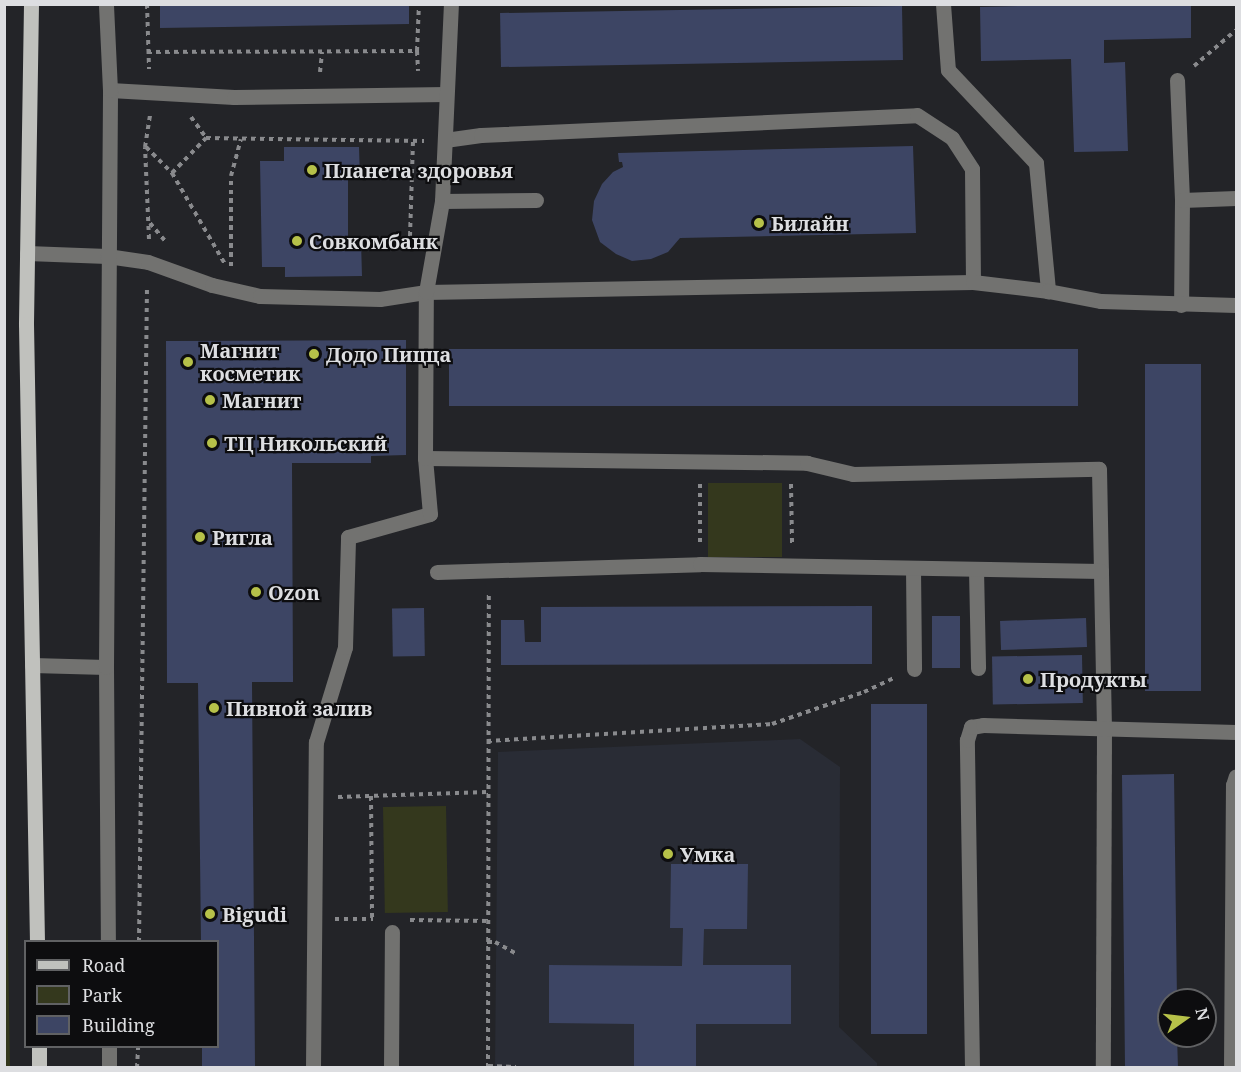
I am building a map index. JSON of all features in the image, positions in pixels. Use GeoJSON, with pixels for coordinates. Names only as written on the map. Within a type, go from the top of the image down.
{"type":"FeatureCollection","features":[{"type":"Feature","properties":{"kind":"main road"},"geometry":{"type":"LineString","coordinates":[[31,4],[27,252],[37,940]]}},
{"type":"Feature","properties":{"kind":"main road"},"geometry":{"type":"LineString","coordinates":[[39,1048],[39,1068]]}},
{"type":"Feature","properties":{"kind":"lane"},"geometry":{"type":"LineString","coordinates":[[106,4],[110,90],[107,256],[106,667],[108,940]]}},
{"type":"Feature","properties":{"kind":"lane"},"geometry":{"type":"LineString","coordinates":[[313,1068],[316,742],[345,647],[348,537],[430,514],[425,458],[426,292],[442,201],[451,4]]}},
{"type":"Feature","properties":{"kind":"lane"},"geometry":{"type":"LineString","coordinates":[[943,4],[948,70],[1036,163],[1048,291]]}},
{"type":"Feature","properties":{"kind":"lane"},"geometry":{"type":"LineString","coordinates":[[1177,80],[1182,200],[1181,305]]}},
{"type":"Feature","properties":{"kind":"lane"},"geometry":{"type":"LineString","coordinates":[[110,90],[151,90],[234,97],[446,94]]}},
{"type":"Feature","properties":{"kind":"lane"},"geometry":{"type":"LineString","coordinates":[[445,140],[481,135],[917,115],[952,138],[972,170],[974,282]]}},
{"type":"Feature","properties":{"kind":"lane"},"geometry":{"type":"LineString","coordinates":[[1182,200],[1236,198]]}},
{"type":"Feature","properties":{"kind":"lane"},"geometry":{"type":"LineString","coordinates":[[442,201],[536,200]]}},
{"type":"Feature","properties":{"kind":"lane"},"geometry":{"type":"LineString","coordinates":[[27,252],[107,256],[148,262],[212,285],[260,296],[380,299],[426,292],[974,282],[1048,291],[1101,301],[1236,305]]}},
{"type":"Feature","properties":{"kind":"lane"},"geometry":{"type":"LineString","coordinates":[[425,458],[790,462],[807,463],[853,474],[1099,469],[1104,730],[1102,1068]]}},
{"type":"Feature","properties":{"kind":"lane"},"geometry":{"type":"LineString","coordinates":[[437,572],[700,564],[1101,571]]}},
{"type":"Feature","properties":{"kind":"lane"},"geometry":{"type":"LineString","coordinates":[[913,568],[914,669]]}},
{"type":"Feature","properties":{"kind":"lane"},"geometry":{"type":"LineString","coordinates":[[976,569],[978,668]]}},
{"type":"Feature","properties":{"kind":"lane"},"geometry":{"type":"LineString","coordinates":[[32,665],[106,667]]}},
{"type":"Feature","properties":{"kind":"lane"},"geometry":{"type":"LineString","coordinates":[[972,1068],[968,740],[971,727],[983,725],[1236,732]]}},
{"type":"Feature","properties":{"kind":"lane"},"geometry":{"type":"LineString","coordinates":[[1231,1068],[1233,785],[1236,776]]}},
{"type":"Feature","properties":{"kind":"lane"},"geometry":{"type":"LineString","coordinates":[[391,1068],[392,932]]}},
{"type":"Feature","properties":{"kind":"lane"},"geometry":{"type":"LineString","coordinates":[[109,1048],[109,1068]]}},
{"type":"Feature","properties":{"kind":"path"},"geometry":{"type":"LineString","coordinates":[[139,940],[150,222],[145,147],[151,90],[147,52],[147,4]]}},
{"type":"Feature","properties":{"kind":"path"},"geometry":{"type":"LineString","coordinates":[[147,52],[417,51],[418,4]]}},
{"type":"Feature","properties":{"kind":"path"},"geometry":{"type":"LineString","coordinates":[[1177,80],[1236,30]]}},
{"type":"Feature","properties":{"kind":"path"},"geometry":{"type":"LineString","coordinates":[[172,173],[206,138],[445,140]]}},
{"type":"Feature","properties":{"kind":"path"},"geometry":{"type":"LineString","coordinates":[[145,147],[172,173],[231,277],[231,176],[241,139]]}},
{"type":"Feature","properties":{"kind":"path"},"geometry":{"type":"LineString","coordinates":[[410,243],[413,141]]}},
{"type":"Feature","properties":{"kind":"path"},"geometry":{"type":"LineString","coordinates":[[150,222],[173,249]]}},
{"type":"Feature","properties":{"kind":"path"},"geometry":{"type":"LineString","coordinates":[[700,461],[700,564]]}},
{"type":"Feature","properties":{"kind":"path"},"geometry":{"type":"LineString","coordinates":[[790,462],[792,566]]}},
{"type":"Feature","properties":{"kind":"path"},"geometry":{"type":"LineString","coordinates":[[489,570],[488,1067],[516,1067]]}},
{"type":"Feature","properties":{"kind":"path"},"geometry":{"type":"LineString","coordinates":[[487,741],[772,724],[864,692],[914,669]]}},
{"type":"Feature","properties":{"kind":"path"},"geometry":{"type":"LineString","coordinates":[[315,797],[487,792]]}},
{"type":"Feature","properties":{"kind":"path"},"geometry":{"type":"LineString","coordinates":[[371,796],[372,920]]}},
{"type":"Feature","properties":{"kind":"path"},"geometry":{"type":"LineString","coordinates":[[488,942],[495,942],[517,954]]}},
{"type":"Feature","properties":{"kind":"path"},"geometry":{"type":"LineString","coordinates":[[137,1068],[138,1048]]}},
{"type":"Feature","properties":{"kind":"shaded area","name":"Умка"},"geometry":{"type":"Polygon","coordinates":[[[800,739],[840,767],[839,1027],[877,1063],[877,1067],[495,1068],[498,752],[800,739]]]}},
{"type":"Feature","properties":{"kind":"green space"},"geometry":{"type":"Polygon","coordinates":[[[708,483],[782,483],[782,557],[708,557],[708,483]]]}},
{"type":"Feature","properties":{"kind":"green space"},"geometry":{"type":"Polygon","coordinates":[[[5,760],[10,1067],[10,1068],[4,1067],[5,760]]]}},
{"type":"Feature","properties":{"kind":"green space"},"geometry":{"type":"Polygon","coordinates":[[[446,806],[448,912],[385,913],[383,807],[446,806]]]}},
{"type":"Feature","properties":{"kind":"building"},"geometry":{"type":"Polygon","coordinates":[[[160,4],[409,4],[409,24],[160,28],[160,4]]]}},
{"type":"Feature","properties":{"kind":"building"},"geometry":{"type":"Polygon","coordinates":[[[1191,4],[1191,38],[1104,40],[1104,63],[1125,62],[1128,151],[1074,152],[1071,59],[981,61],[980,7],[1191,4]]]}},
{"type":"Feature","properties":{"kind":"building"},"geometry":{"type":"Polygon","coordinates":[[[902,6],[903,60],[501,67],[500,13],[902,6]]]}},
{"type":"Feature","properties":{"kind":"building"},"geometry":{"type":"Polygon","coordinates":[[[913,146],[916,233],[680,238],[668,252],[651,259],[632,261],[616,254],[600,242],[592,220],[594,201],[602,184],[613,172],[623,167],[622,162],[619,162],[618,153],[913,146]]]}},
{"type":"Feature","properties":{"kind":"building"},"geometry":{"type":"Polygon","coordinates":[[[284,147],[359,147],[360,179],[348,180],[348,242],[361,241],[362,276],[285,277],[285,267],[262,267],[260,161],[284,161],[284,147]]]}},
{"type":"Feature","properties":{"kind":"building"},"geometry":{"type":"Polygon","coordinates":[[[406,340],[406,455],[371,456],[371,463],[292,463],[293,682],[252,682],[255,1068],[202,1068],[202,1048],[219,1048],[219,940],[201,940],[198,683],[167,683],[166,341],[406,340]]]}},
{"type":"Feature","properties":{"kind":"building"},"geometry":{"type":"Polygon","coordinates":[[[449,349],[1078,349],[1078,406],[449,406],[449,349]]]}},
{"type":"Feature","properties":{"kind":"building"},"geometry":{"type":"Polygon","coordinates":[[[1145,364],[1201,364],[1201,691],[1145,691],[1145,364]]]}},
{"type":"Feature","properties":{"kind":"building"},"geometry":{"type":"Polygon","coordinates":[[[872,606],[872,664],[501,665],[501,620],[524,620],[525,642],[541,642],[541,607],[872,606]]]}},
{"type":"Feature","properties":{"kind":"building"},"geometry":{"type":"Polygon","coordinates":[[[424,608],[425,656],[393,657],[392,609],[424,608]]]}},
{"type":"Feature","properties":{"kind":"building"},"geometry":{"type":"Polygon","coordinates":[[[932,616],[960,616],[960,668],[932,668],[932,616]]]}},
{"type":"Feature","properties":{"kind":"building"},"geometry":{"type":"Polygon","coordinates":[[[1086,618],[1087,647],[1001,650],[1000,621],[1086,618]]]}},
{"type":"Feature","properties":{"kind":"building","name":"Продукты"},"geometry":{"type":"Polygon","coordinates":[[[1082,655],[1083,703],[993,705],[992,657],[1082,655]]]}},
{"type":"Feature","properties":{"kind":"building"},"geometry":{"type":"Polygon","coordinates":[[[871,704],[927,704],[927,1034],[871,1034],[871,704]]]}},
{"type":"Feature","properties":{"kind":"building"},"geometry":{"type":"Polygon","coordinates":[[[1174,774],[1177,988],[1157,988],[1157,1048],[1177,1048],[1178,1068],[1125,1068],[1122,775],[1174,774]]]}},
{"type":"Feature","properties":{"kind":"building"},"geometry":{"type":"Polygon","coordinates":[[[671,864],[748,864],[747,929],[704,929],[703,965],[791,965],[791,1024],[696,1024],[696,1068],[634,1068],[634,1024],[549,1023],[549,965],[682,966],[683,928],[670,928],[671,864]]]}},
{"type":"Feature","properties":{"kind":"place","name":"Планета здоровья"},"geometry":{"type":"Point","coordinates":[312,170]}},
{"type":"Feature","properties":{"kind":"place","name":"Билайн"},"geometry":{"type":"Point","coordinates":[759,223]}},
{"type":"Feature","properties":{"kind":"place","name":"Совкомбанк"},"geometry":{"type":"Point","coordinates":[297,241]}},
{"type":"Feature","properties":{"kind":"place","name":"Додо Пицца"},"geometry":{"type":"Point","coordinates":[314,354]}},
{"type":"Feature","properties":{"kind":"place","name":"Магнит косметик"},"geometry":{"type":"Point","coordinates":[188,362]}},
{"type":"Feature","properties":{"kind":"place","name":"Магнит"},"geometry":{"type":"Point","coordinates":[210,400]}},
{"type":"Feature","properties":{"kind":"place","name":"ТЦ Никольский"},"geometry":{"type":"Point","coordinates":[212,443]}},
{"type":"Feature","properties":{"kind":"place","name":"Ригла"},"geometry":{"type":"Point","coordinates":[200,537]}},
{"type":"Feature","properties":{"kind":"place","name":"Ozon"},"geometry":{"type":"Point","coordinates":[256,592]}},
{"type":"Feature","properties":{"kind":"place","name":"Продукты"},"geometry":{"type":"Point","coordinates":[1028,679]}},
{"type":"Feature","properties":{"kind":"place","name":"Пивной залив"},"geometry":{"type":"Point","coordinates":[214,708]}},
{"type":"Feature","properties":{"kind":"place","name":"Умка"},"geometry":{"type":"Point","coordinates":[668,854]}},
{"type":"Feature","properties":{"kind":"place","name":"Bigudi"},"geometry":{"type":"Point","coordinates":[210,914]}}]}
